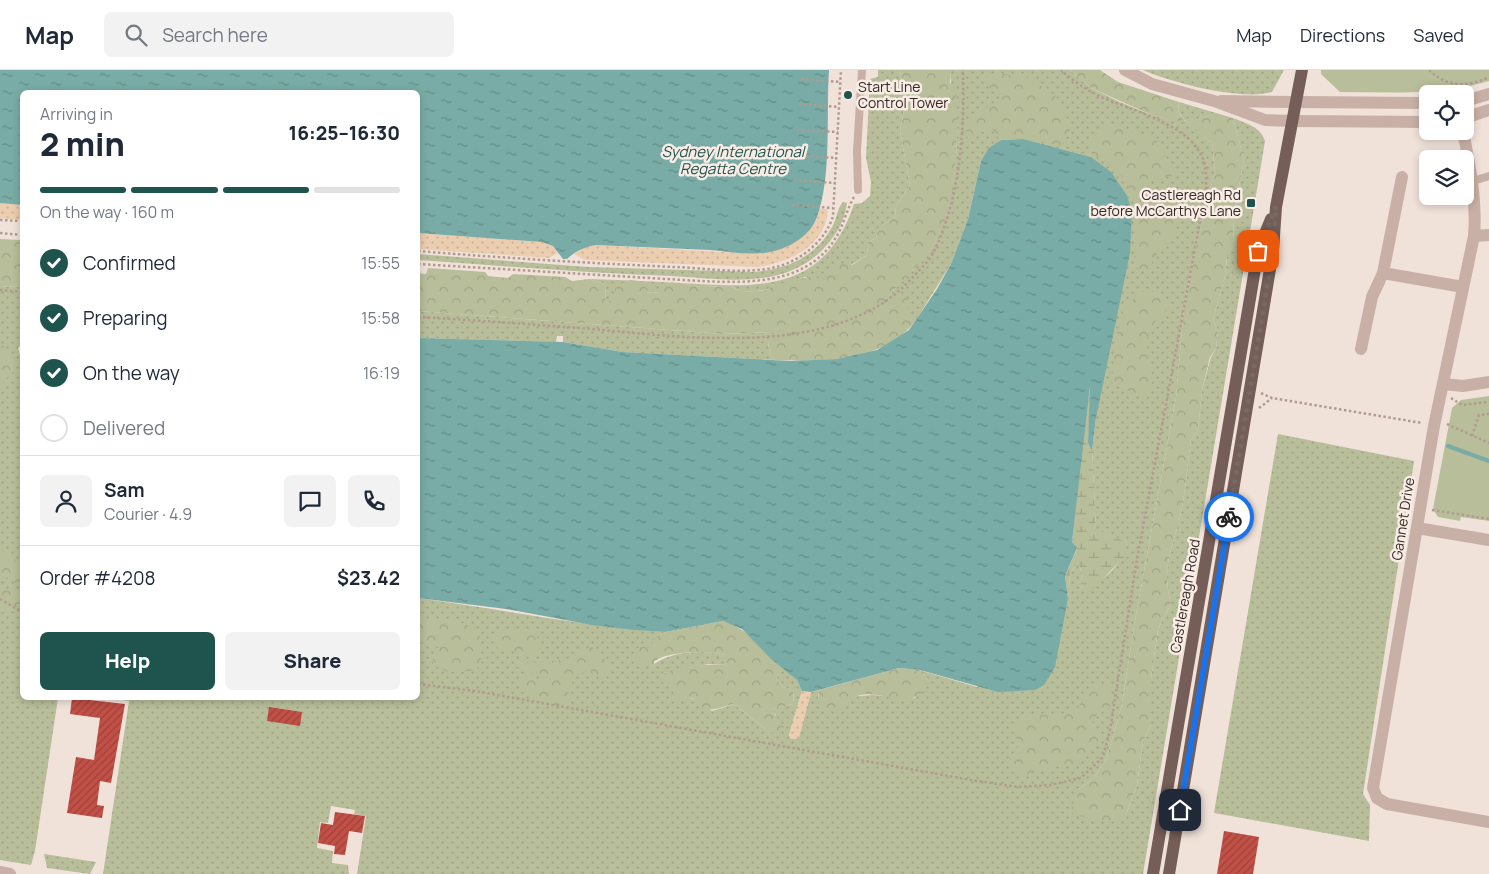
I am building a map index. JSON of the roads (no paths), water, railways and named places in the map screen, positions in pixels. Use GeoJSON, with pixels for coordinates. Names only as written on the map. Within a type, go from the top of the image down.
{"type":"FeatureCollection","features":[{"type":"Feature","properties":{"kind":"main road","name":"Castlereagh Road"},"geometry":{"type":"LineString","coordinates":[[1169,874],[1273,251],[1276,207],[1302,70]]}},
{"type":"Feature","properties":{"kind":"main road","name":"Castlereagh Road"},"geometry":{"type":"LineString","coordinates":[[1153,874],[1258,251],[1276,207]]}},
{"type":"Feature","properties":{"kind":"street"},"geometry":{"type":"LineString","coordinates":[[1125,70],[1152,84],[1214,101],[1265,120],[1419,122]]}},
{"type":"Feature","properties":{"kind":"street"},"geometry":{"type":"LineString","coordinates":[[1474,98],[1489,94]]}},
{"type":"Feature","properties":{"kind":"street"},"geometry":{"type":"LineString","coordinates":[[1214,101],[1419,103]]}},
{"type":"Feature","properties":{"kind":"street"},"geometry":{"type":"LineString","coordinates":[[1474,115],[1489,110]]}},
{"type":"Feature","properties":{"kind":"street"},"geometry":{"type":"LineString","coordinates":[[1362,350],[1372,297],[1383,273],[1402,177]]}},
{"type":"Feature","properties":{"kind":"street","name":"Gannet Drive"},"geometry":{"type":"LineString","coordinates":[[1474,192],[1476,213],[1474,236],[1434,426],[1373,788],[1376,798],[1387,804],[1489,822]]}},
{"type":"Feature","properties":{"kind":"street"},"geometry":{"type":"LineString","coordinates":[[1474,236],[1489,236]]}},
{"type":"Feature","properties":{"kind":"street"},"geometry":{"type":"LineString","coordinates":[[1383,273],[1463,288]]}},
{"type":"Feature","properties":{"kind":"street"},"geometry":{"type":"LineString","coordinates":[[1443,387],[1489,382]]}},
{"type":"Feature","properties":{"kind":"street"},"geometry":{"type":"LineString","coordinates":[[1417,528],[1489,540]]}},
{"type":"Feature","properties":{"kind":"street"},"geometry":{"type":"LineString","coordinates":[[0,872],[10,874]]}},
{"type":"Feature","properties":{"kind":"lane"},"geometry":{"type":"LineString","coordinates":[[858,190],[857,151],[862,70]]}},
{"type":"Feature","properties":{"kind":"lane"},"geometry":{"type":"LineString","coordinates":[[1474,181],[1489,176]]}},
{"type":"Feature","properties":{"kind":"water","name":"Sydney International Regatta Centre"},"geometry":{"type":"Polygon","coordinates":[[[0,70],[829,70],[827,164],[822,201],[817,217],[811,229],[796,242],[769,252],[744,253],[596,245],[584,248],[567,259],[563,259],[553,246],[542,242],[420,233],[420,90],[20,90],[20,205],[0,203],[0,70]]]}},
{"type":"Feature","properties":{"kind":"water"},"geometry":{"type":"Polygon","coordinates":[[[1024,139],[1091,157],[1111,172],[1126,194],[1132,210],[1130,253],[1096,418],[1092,451],[1088,443],[1090,386],[1072,542],[1077,548],[1065,576],[1068,598],[1055,667],[1044,685],[1035,690],[998,692],[920,670],[899,668],[811,692],[802,691],[797,680],[771,659],[742,629],[723,621],[665,632],[634,630],[592,625],[506,609],[420,598],[420,338],[563,342],[623,352],[791,361],[837,359],[877,350],[909,330],[937,289],[951,264],[968,219],[981,161],[989,148],[1001,140],[1024,139]]]}},
{"type":"Feature","properties":{"kind":"waterway"},"geometry":{"type":"LineString","coordinates":[[1448,446],[1489,461]]}},
{"type":"Feature","properties":{"kind":"place","name":"Start Line Control Tower"},"geometry":{"type":"Point","coordinates":[848,95]}},
{"type":"Feature","properties":{"kind":"place","name":"Castlereagh Rd before McCarthys Lane"},"geometry":{"type":"Point","coordinates":[1251,203]}}]}
